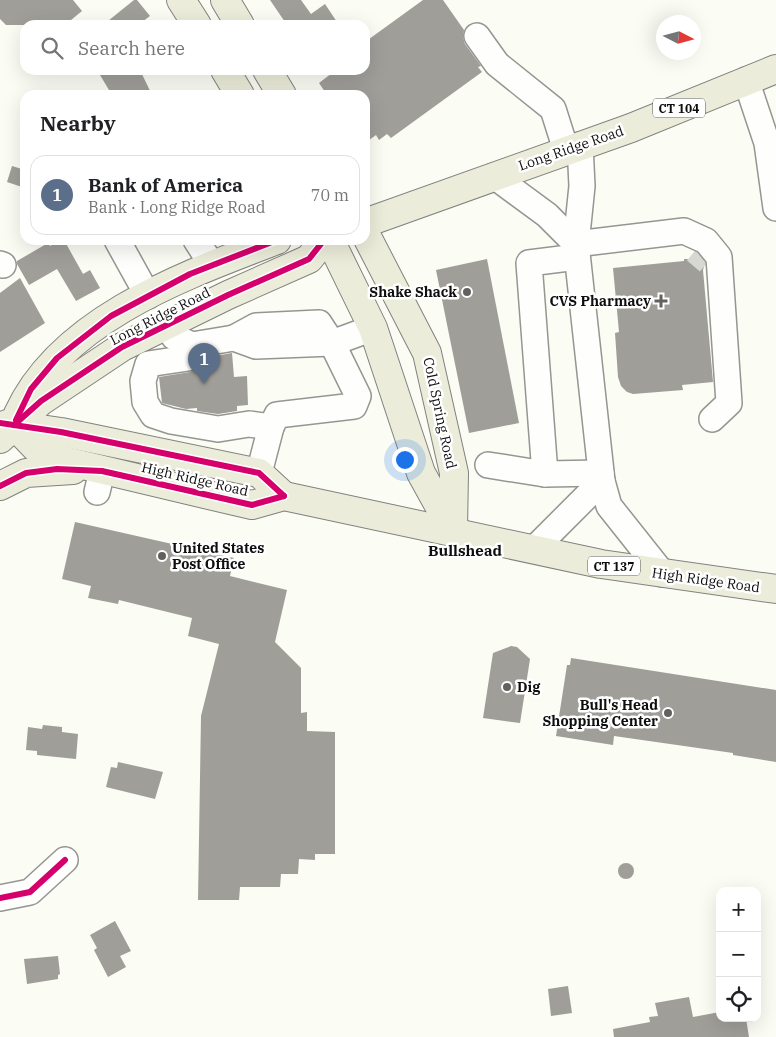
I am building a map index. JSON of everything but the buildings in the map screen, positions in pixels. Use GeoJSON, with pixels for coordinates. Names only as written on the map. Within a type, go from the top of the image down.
{"type":"FeatureCollection","features":[{"type":"Feature","properties":{"kind":"main road"},"geometry":{"type":"LineString","coordinates":[[181,0],[194,20]]}},
{"type":"Feature","properties":{"kind":"main road","name":"Long Ridge Road"},"geometry":{"type":"LineString","coordinates":[[370,220],[631,128],[776,69]]}},
{"type":"Feature","properties":{"kind":"main road"},"geometry":{"type":"LineString","coordinates":[[228,75],[237,90]]}},
{"type":"Feature","properties":{"kind":"main road"},"geometry":{"type":"LineString","coordinates":[[270,75],[279,90]]}},
{"type":"Feature","properties":{"kind":"main road","name":"Cold Spring Road"},"geometry":{"type":"LineString","coordinates":[[370,243],[428,354],[454,473],[453,531]]}},
{"type":"Feature","properties":{"kind":"main road","name":"Long Ridge Road"},"geometry":{"type":"LineString","coordinates":[[5,429],[31,388],[57,358],[111,316],[212,265],[263,245]]}},
{"type":"Feature","properties":{"kind":"main road","name":"Long Ridge Road"},"geometry":{"type":"LineString","coordinates":[[5,429],[41,401],[122,347],[143,352],[168,326],[228,295],[309,259],[320,245]]}},
{"type":"Feature","properties":{"kind":"main road"},"geometry":{"type":"LineString","coordinates":[[332,245],[373,328],[421,473],[453,531]]}},
{"type":"Feature","properties":{"kind":"main road","name":"High Ridge Road"},"geometry":{"type":"LineString","coordinates":[[5,429],[78,435],[260,473],[284,496]]}},
{"type":"Feature","properties":{"kind":"main road","name":"High Ridge Road"},"geometry":{"type":"LineString","coordinates":[[5,429],[41,453],[99,482]]}},
{"type":"Feature","properties":{"kind":"main road","name":"High Ridge Road"},"geometry":{"type":"LineString","coordinates":[[0,486],[26,473],[57,469],[99,482],[252,505],[284,496],[534,550],[663,574],[776,589]]}},
{"type":"Feature","properties":{"kind":"street"},"geometry":{"type":"LineString","coordinates":[[476,36],[496,64],[553,109],[573,147],[582,186],[576,250],[594,428],[602,477],[609,506],[663,574]]}},
{"type":"Feature","properties":{"kind":"street"},"geometry":{"type":"LineString","coordinates":[[746,80],[767,143],[776,208]]}},
{"type":"Feature","properties":{"kind":"street"},"geometry":{"type":"LineString","coordinates":[[494,176],[547,215],[576,250]]}},
{"type":"Feature","properties":{"kind":"street"},"geometry":{"type":"LineString","coordinates":[[120,245],[148,296]]}},
{"type":"Feature","properties":{"kind":"street"},"geometry":{"type":"LineString","coordinates":[[199,245],[212,265]]}},
{"type":"Feature","properties":{"kind":"street"},"geometry":{"type":"LineString","coordinates":[[545,474],[529,263],[576,250],[705,256],[729,404],[712,420]]}},
{"type":"Feature","properties":{"kind":"street"},"geometry":{"type":"LineString","coordinates":[[168,326],[174,337],[192,344],[201,344],[245,342],[256,326],[319,323],[332,343],[358,396],[354,406],[277,415],[270,427],[260,473]]}},
{"type":"Feature","properties":{"kind":"street"},"geometry":{"type":"LineString","coordinates":[[332,343],[373,328]]}},
{"type":"Feature","properties":{"kind":"street"},"geometry":{"type":"LineString","coordinates":[[201,344],[188,358],[143,352],[144,402],[153,415],[171,421],[218,429],[249,424],[270,427]]}},
{"type":"Feature","properties":{"kind":"street"},"geometry":{"type":"LineString","coordinates":[[488,465],[545,474],[602,477]]}},
{"type":"Feature","properties":{"kind":"street"},"geometry":{"type":"LineString","coordinates":[[534,550],[602,477]]}},
{"type":"Feature","properties":{"kind":"street"},"geometry":{"type":"LineString","coordinates":[[0,898],[30,892],[65,860]]}},
{"type":"Feature","properties":{"kind":"tunnel"},"geometry":{"type":"LineString","coordinates":[[695,251],[708,262]]}},
{"type":"Feature","properties":{"kind":"cycle path"},"geometry":{"type":"LineString","coordinates":[[16,420],[31,389],[57,358],[111,316],[190,274],[264,245]]}},
{"type":"Feature","properties":{"kind":"cycle path"},"geometry":{"type":"LineString","coordinates":[[14,425],[41,401],[122,347],[228,295],[309,259],[320,245]]}},
{"type":"Feature","properties":{"kind":"cycle path"},"geometry":{"type":"LineString","coordinates":[[0,423],[61,432],[259,473],[284,496]]}},
{"type":"Feature","properties":{"kind":"cycle path"},"geometry":{"type":"LineString","coordinates":[[0,486],[26,473],[57,469],[102,471],[252,505],[284,496]]}},
{"type":"Feature","properties":{"kind":"cycle path"},"geometry":{"type":"LineString","coordinates":[[0,898],[30,892],[65,860]]}},
{"type":"Feature","properties":{"kind":"place","name":"Shake Shack"},"geometry":{"type":"Point","coordinates":[467,292]}},
{"type":"Feature","properties":{"kind":"place","name":"CVS Pharmacy"},"geometry":{"type":"Point","coordinates":[661,301]}},
{"type":"Feature","properties":{"kind":"place","name":"Bank of America"},"geometry":{"type":"Point","coordinates":[204,384]}},
{"type":"Feature","properties":{"kind":"place","name":"United States Post Office"},"geometry":{"type":"Point","coordinates":[162,556]}},
{"type":"Feature","properties":{"kind":"place","name":"Dig"},"geometry":{"type":"Point","coordinates":[507,687]}},
{"type":"Feature","properties":{"kind":"place","name":"Bull's Head Shopping Center"},"geometry":{"type":"Point","coordinates":[668,713]}},
{"type":"Feature","properties":{"kind":"district","name":"Bullshead"},"geometry":{"type":"Point","coordinates":[465,550]}}]}
